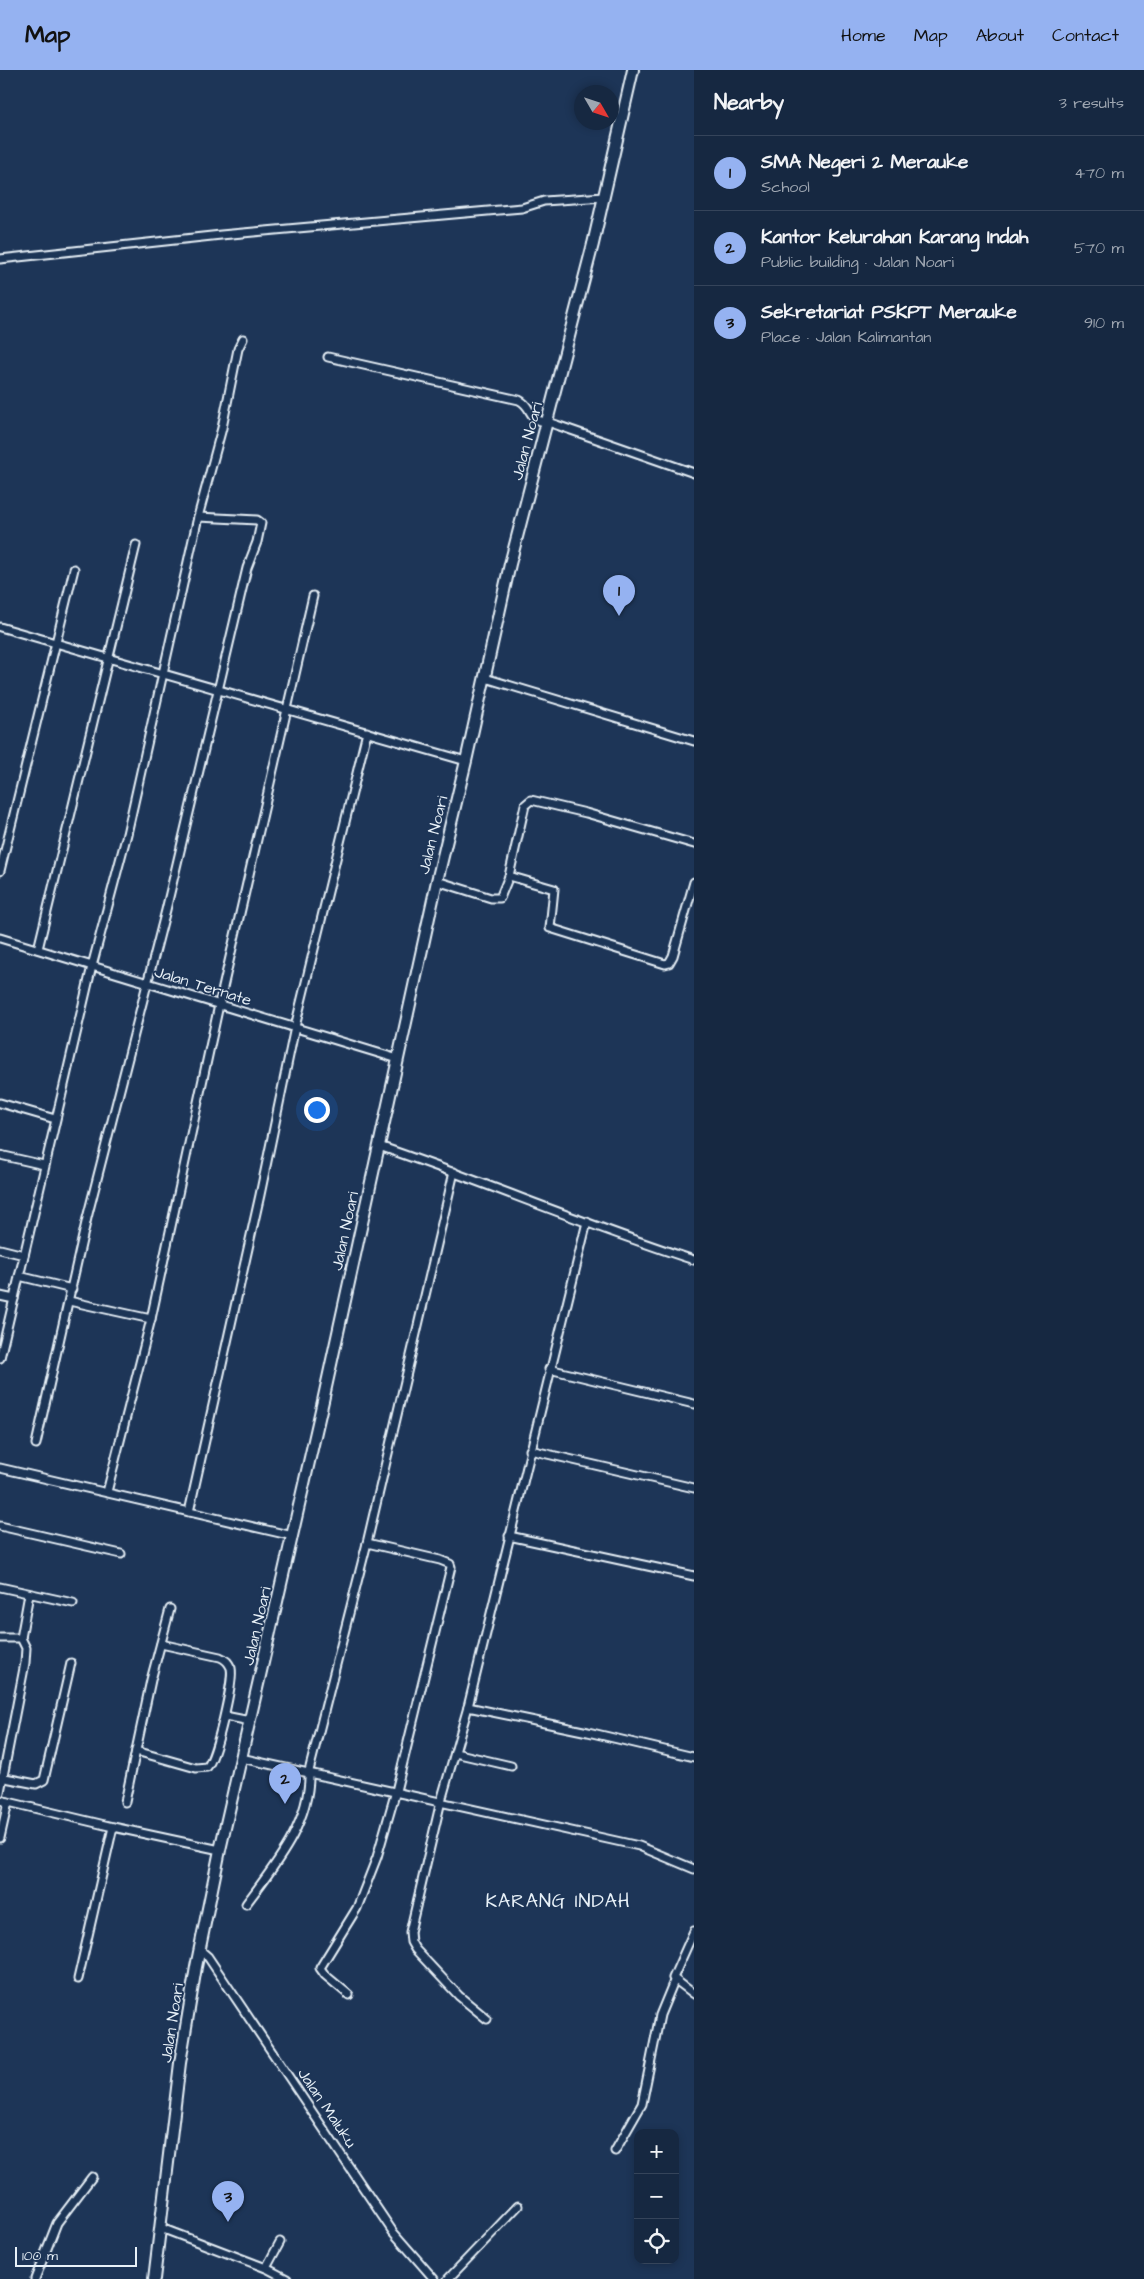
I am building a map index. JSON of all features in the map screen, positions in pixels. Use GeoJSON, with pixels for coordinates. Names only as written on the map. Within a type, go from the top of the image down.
{"type":"FeatureCollection","features":[{"type":"Feature","properties":{"kind":"street","name":"Jalan Noari"},"geometry":{"type":"LineString","coordinates":[[154,2279],[180,2063],[220,1850],[293,1536],[437,881],[510,564],[548,422],[604,197],[633,70]]}},
{"type":"Feature","properties":{"kind":"street"},"geometry":{"type":"LineString","coordinates":[[0,259],[221,235],[522,208],[544,201],[604,197]]}},
{"type":"Feature","properties":{"kind":"street"},"geometry":{"type":"LineString","coordinates":[[0,1358],[92,966],[127,834],[198,516],[222,428],[238,348],[243,339]]}},
{"type":"Feature","properties":{"kind":"street"},"geometry":{"type":"LineString","coordinates":[[328,357],[519,400],[526,405],[533,418],[538,421],[548,422],[694,473]]}},
{"type":"Feature","properties":{"kind":"street"},"geometry":{"type":"LineString","coordinates":[[36,1444],[105,1144],[148,984],[247,568],[257,542],[261,523],[257,520],[242,518],[198,516]]}},
{"type":"Feature","properties":{"kind":"street"},"geometry":{"type":"LineString","coordinates":[[38,949],[110,659],[136,545]]}},
{"type":"Feature","properties":{"kind":"street"},"geometry":{"type":"LineString","coordinates":[[0,871],[74,569]]}},
{"type":"Feature","properties":{"kind":"street"},"geometry":{"type":"LineString","coordinates":[[107,1492],[151,1320],[219,1005],[313,596]]}},
{"type":"Feature","properties":{"kind":"street"},"geometry":{"type":"LineString","coordinates":[[0,627],[466,761]]}},
{"type":"Feature","properties":{"kind":"street"},"geometry":{"type":"LineString","coordinates":[[485,678],[694,741]]}},
{"type":"Feature","properties":{"kind":"street"},"geometry":{"type":"LineString","coordinates":[[188,1512],[258,1204],[295,1027],[367,732]]}},
{"type":"Feature","properties":{"kind":"street"},"geometry":{"type":"LineString","coordinates":[[437,881],[498,899],[502,896],[509,876],[525,805],[531,800],[586,813],[694,844]]}},
{"type":"Feature","properties":{"kind":"street"},"geometry":{"type":"LineString","coordinates":[[509,876],[554,888],[550,928],[665,964],[669,963],[673,956],[694,882]]}},
{"type":"Feature","properties":{"kind":"street","name":"Jalan Ternate"},"geometry":{"type":"LineString","coordinates":[[0,938],[398,1059]]}},
{"type":"Feature","properties":{"kind":"street"},"geometry":{"type":"LineString","coordinates":[[0,1103],[55,1119]]}},
{"type":"Feature","properties":{"kind":"street"},"geometry":{"type":"LineString","coordinates":[[379,1146],[694,1260]]}},
{"type":"Feature","properties":{"kind":"street"},"geometry":{"type":"LineString","coordinates":[[0,1155],[44,1165]]}},
{"type":"Feature","properties":{"kind":"street"},"geometry":{"type":"LineString","coordinates":[[246,1904],[289,1844],[307,1796],[309,1771],[367,1543],[454,1172]]}},
{"type":"Feature","properties":{"kind":"street"},"geometry":{"type":"LineString","coordinates":[[487,2020],[459,1996],[412,1945],[409,1937],[441,1801],[468,1708],[549,1369],[587,1222]]}},
{"type":"Feature","properties":{"kind":"street"},"geometry":{"type":"LineString","coordinates":[[0,1250],[24,1255]]}},
{"type":"Feature","properties":{"kind":"street"},"geometry":{"type":"LineString","coordinates":[[19,1276],[72,1289]]}},
{"type":"Feature","properties":{"kind":"street"},"geometry":{"type":"LineString","coordinates":[[0,1296],[14,1299]]}},
{"type":"Feature","properties":{"kind":"street"},"geometry":{"type":"LineString","coordinates":[[69,1301],[151,1320]]}},
{"type":"Feature","properties":{"kind":"street"},"geometry":{"type":"LineString","coordinates":[[549,1369],[694,1404]]}},
{"type":"Feature","properties":{"kind":"street"},"geometry":{"type":"LineString","coordinates":[[530,1450],[694,1488]]}},
{"type":"Feature","properties":{"kind":"street"},"geometry":{"type":"LineString","coordinates":[[0,1468],[293,1536]]}},
{"type":"Feature","properties":{"kind":"street"},"geometry":{"type":"LineString","coordinates":[[0,1526],[121,1554]]}},
{"type":"Feature","properties":{"kind":"street"},"geometry":{"type":"LineString","coordinates":[[509,1536],[694,1576]]}},
{"type":"Feature","properties":{"kind":"street"},"geometry":{"type":"LineString","coordinates":[[349,1995],[325,1975],[320,1968],[357,1908],[377,1857],[396,1791],[451,1567],[450,1564],[440,1560],[367,1543]]}},
{"type":"Feature","properties":{"kind":"street"},"geometry":{"type":"LineString","coordinates":[[0,1587],[73,1603]]}},
{"type":"Feature","properties":{"kind":"street"},"geometry":{"type":"LineString","coordinates":[[0,1792],[25,1663],[26,1648],[21,1638],[29,1594]]}},
{"type":"Feature","properties":{"kind":"street"},"geometry":{"type":"LineString","coordinates":[[124,1802],[170,1609]]}},
{"type":"Feature","properties":{"kind":"street"},"geometry":{"type":"LineString","coordinates":[[0,1638],[21,1638]]}},
{"type":"Feature","properties":{"kind":"street"},"geometry":{"type":"LineString","coordinates":[[136,1750],[196,1768],[207,1767],[225,1716],[231,1670],[228,1663],[220,1657],[161,1644]]}},
{"type":"Feature","properties":{"kind":"street"},"geometry":{"type":"LineString","coordinates":[[2,1778],[36,1784],[44,1780],[71,1663]]}},
{"type":"Feature","properties":{"kind":"street"},"geometry":{"type":"LineString","coordinates":[[468,1708],[588,1732],[694,1757]]}},
{"type":"Feature","properties":{"kind":"street"},"geometry":{"type":"LineString","coordinates":[[225,1716],[250,1721]]}},
{"type":"Feature","properties":{"kind":"street"},"geometry":{"type":"LineString","coordinates":[[455,1753],[511,1766]]}},
{"type":"Feature","properties":{"kind":"street"},"geometry":{"type":"LineString","coordinates":[[242,1758],[309,1771],[639,1846],[694,1869]]}},
{"type":"Feature","properties":{"kind":"street"},"geometry":{"type":"LineString","coordinates":[[0,1800],[220,1850]]}},
{"type":"Feature","properties":{"kind":"street"},"geometry":{"type":"LineString","coordinates":[[0,1838],[8,1802]]}},
{"type":"Feature","properties":{"kind":"street"},"geometry":{"type":"LineString","coordinates":[[78,1979],[113,1827]]}},
{"type":"Feature","properties":{"kind":"street"},"geometry":{"type":"LineString","coordinates":[[615,2151],[642,2104],[660,2014],[674,1981],[673,1975],[694,1932]]}},
{"type":"Feature","properties":{"kind":"street","name":"Jalan Maluku"},"geometry":{"type":"LineString","coordinates":[[200,1950],[208,1957],[393,2232],[434,2279]]}},
{"type":"Feature","properties":{"kind":"street"},"geometry":{"type":"LineString","coordinates":[[674,1981],[694,1994]]}},
{"type":"Feature","properties":{"kind":"street"},"geometry":{"type":"LineString","coordinates":[[35,2279],[58,2223],[92,2177]]}},
{"type":"Feature","properties":{"kind":"street"},"geometry":{"type":"LineString","coordinates":[[448,2279],[518,2206]]}},
{"type":"Feature","properties":{"kind":"street"},"geometry":{"type":"LineString","coordinates":[[161,2228],[266,2268],[287,2279]]}},
{"type":"Feature","properties":{"kind":"street"},"geometry":{"type":"LineString","coordinates":[[266,2268],[280,2242]]}},
{"type":"Feature","properties":{"kind":"place","name":"SMA Negeri 2 Merauke"},"geometry":{"type":"Point","coordinates":[619,616]}},
{"type":"Feature","properties":{"kind":"place","name":"Kantor Kelurahan Karang Indah"},"geometry":{"type":"Point","coordinates":[285,1804]}},
{"type":"Feature","properties":{"kind":"place","name":"Sekretariat PSKPT Merauke"},"geometry":{"type":"Point","coordinates":[228,2222]}},
{"type":"Feature","properties":{"kind":"district","name":"KARANG INDAH"},"geometry":{"type":"Point","coordinates":[558,1901]}}]}
